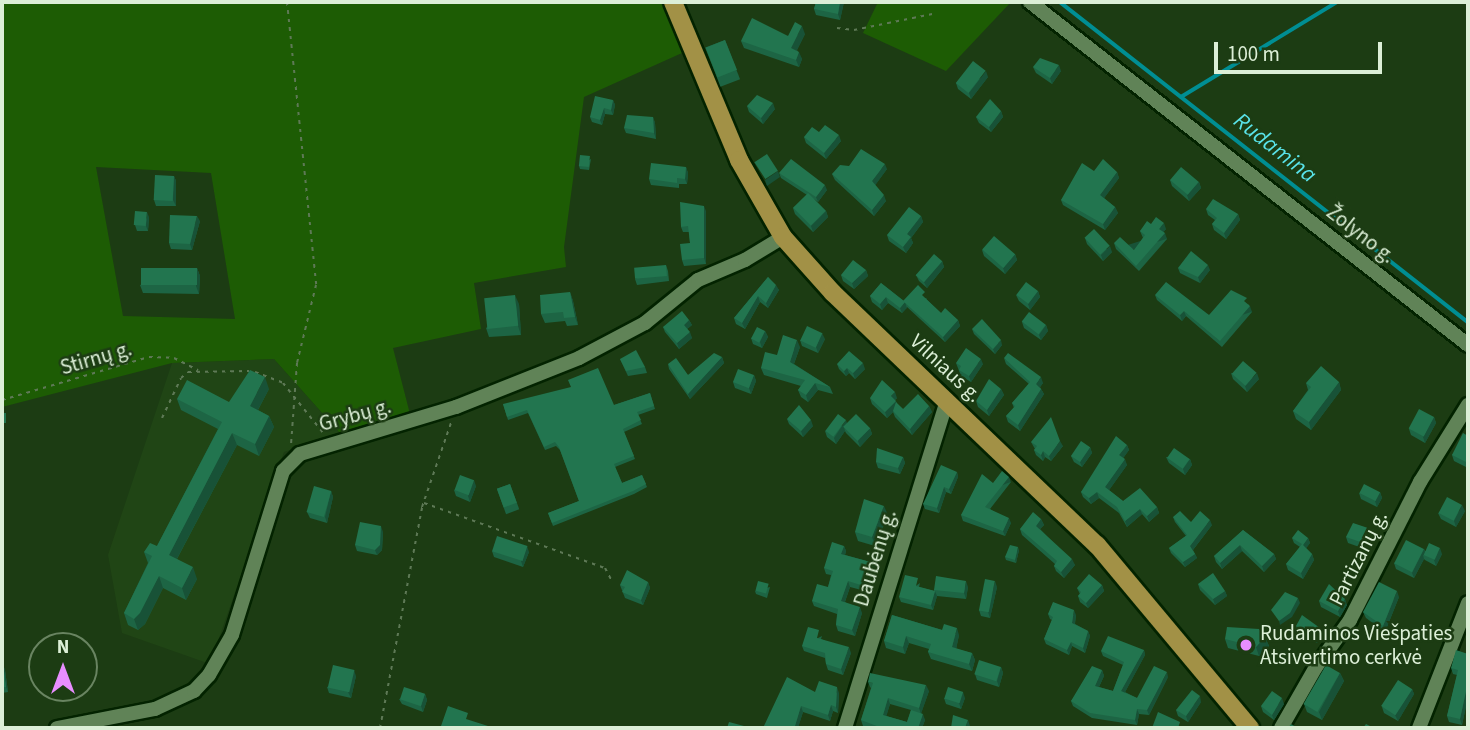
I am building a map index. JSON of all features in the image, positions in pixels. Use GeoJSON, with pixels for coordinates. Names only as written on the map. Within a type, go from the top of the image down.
{"type":"FeatureCollection","features":[{"type":"Feature","properties":{"kind":"main road","name":"Vilniaus g."},"geometry":{"type":"LineString","coordinates":[[673,2],[745,173],[783,237],[833,293],[1097,545],[1251,728]]}},
{"type":"Feature","properties":{"kind":"street","name":"Žolyno g."},"geometry":{"type":"LineString","coordinates":[[1030,2],[1468,345]]}},
{"type":"Feature","properties":{"kind":"street","name":"Grybų g."},"geometry":{"type":"LineString","coordinates":[[291,461],[330,443],[456,407],[579,358],[651,319],[698,280],[746,260],[783,237]]}},
{"type":"Feature","properties":{"kind":"street","name":"Daubėnų g."},"geometry":{"type":"LineString","coordinates":[[845,728],[947,400]]}},
{"type":"Feature","properties":{"kind":"street","name":"Partizanų g."},"geometry":{"type":"LineString","coordinates":[[1281,728],[1316,667],[1350,620],[1420,482],[1468,405]]}},
{"type":"Feature","properties":{"kind":"street"},"geometry":{"type":"LineString","coordinates":[[57,728],[155,709],[194,691],[209,675],[232,635],[276,491],[291,461]]}},
{"type":"Feature","properties":{"kind":"street"},"geometry":{"type":"LineString","coordinates":[[1419,728],[1468,603]]}},
{"type":"Feature","properties":{"kind":"path"},"geometry":{"type":"LineString","coordinates":[[287,2],[316,285],[293,394],[291,461]]}},
{"type":"Feature","properties":{"kind":"path"},"geometry":{"type":"LineString","coordinates":[[837,28],[866,28],[932,14]]}},
{"type":"Feature","properties":{"kind":"path","name":"Stirnų g."},"geometry":{"type":"LineString","coordinates":[[2,400],[149,358],[174,358],[198,370],[259,373],[283,383],[330,443]]}},
{"type":"Feature","properties":{"kind":"path"},"geometry":{"type":"LineString","coordinates":[[162,418],[181,378],[198,370]]}},
{"type":"Feature","properties":{"kind":"path"},"geometry":{"type":"LineString","coordinates":[[380,728],[423,503],[456,407]]}},
{"type":"Feature","properties":{"kind":"path"},"geometry":{"type":"LineString","coordinates":[[423,503],[605,568],[611,581]]}},
{"type":"Feature","properties":{"kind":"shaded area"},"geometry":{"type":"Polygon","coordinates":[[[2,2],[663,2],[682,53],[584,97],[564,247],[566,267],[474,283],[481,329],[393,348],[410,414],[340,433],[274,359],[172,363],[2,407],[2,2]],[[96,167],[123,316],[235,319],[211,173],[96,167]]]}},
{"type":"Feature","properties":{"kind":"shaded area"},"geometry":{"type":"Polygon","coordinates":[[[878,2],[1011,2],[946,71],[863,33],[878,2]]]}},
{"type":"Feature","properties":{"kind":"shaded area"},"geometry":{"type":"Polygon","coordinates":[[[274,359],[340,433],[284,452],[210,664],[122,633],[108,555],[172,363],[274,359]]]}},
{"type":"Feature","properties":{"kind":"building"},"geometry":{"type":"Polygon","coordinates":[[[816,2],[840,2],[838,14],[814,9],[816,2]]]}},
{"type":"Feature","properties":{"kind":"building"},"geometry":{"type":"Polygon","coordinates":[[[752,18],[788,36],[795,22],[802,26],[791,48],[799,52],[796,60],[741,41],[752,18]]]}},
{"type":"Feature","properties":{"kind":"building"},"geometry":{"type":"Polygon","coordinates":[[[725,40],[737,70],[718,78],[706,48],[725,40]]]}},
{"type":"Feature","properties":{"kind":"building"},"geometry":{"type":"Polygon","coordinates":[[[1040,58],[1059,65],[1050,78],[1033,67],[1040,58]]]}},
{"type":"Feature","properties":{"kind":"building"},"geometry":{"type":"Polygon","coordinates":[[[973,61],[986,71],[968,93],[956,83],[973,61]]]}},
{"type":"Feature","properties":{"kind":"building"},"geometry":{"type":"Polygon","coordinates":[[[757,95],[773,103],[761,118],[747,106],[757,95]]]}},
{"type":"Feature","properties":{"kind":"building"},"geometry":{"type":"Polygon","coordinates":[[[595,96],[613,100],[611,110],[604,108],[600,120],[590,117],[595,96]]]}},
{"type":"Feature","properties":{"kind":"building"},"geometry":{"type":"Polygon","coordinates":[[[990,99],[1001,111],[989,127],[976,117],[990,99]]]}},
{"type":"Feature","properties":{"kind":"building"},"geometry":{"type":"Polygon","coordinates":[[[627,115],[653,117],[654,133],[624,128],[627,115]]]}},
{"type":"Feature","properties":{"kind":"building"},"geometry":{"type":"Polygon","coordinates":[[[825,125],[839,135],[824,153],[804,137],[812,127],[819,132],[825,125]]]}},
{"type":"Feature","properties":{"kind":"building"},"geometry":{"type":"Polygon","coordinates":[[[861,149],[885,164],[872,181],[884,195],[872,210],[832,174],[840,165],[849,166],[861,149]]]}},
{"type":"Feature","properties":{"kind":"building"},"geometry":{"type":"Polygon","coordinates":[[[767,154],[778,171],[765,179],[754,162],[767,154]]]}},
{"type":"Feature","properties":{"kind":"building"},"geometry":{"type":"Polygon","coordinates":[[[580,155],[590,156],[589,167],[579,166],[580,155]]]}},
{"type":"Feature","properties":{"kind":"building"},"geometry":{"type":"Polygon","coordinates":[[[791,159],[825,185],[816,197],[779,173],[791,159]]]}},
{"type":"Feature","properties":{"kind":"building"},"geometry":{"type":"Polygon","coordinates":[[[1103,159],[1117,172],[1100,195],[1115,207],[1103,224],[1061,200],[1082,163],[1094,171],[1103,159]]]}},
{"type":"Feature","properties":{"kind":"building"},"geometry":{"type":"Polygon","coordinates":[[[651,163],[686,167],[685,179],[677,178],[677,183],[649,179],[651,163]]]}},
{"type":"Feature","properties":{"kind":"building"},"geometry":{"type":"Polygon","coordinates":[[[1181,167],[1199,182],[1188,195],[1170,180],[1181,167]]]}},
{"type":"Feature","properties":{"kind":"building"},"geometry":{"type":"Polygon","coordinates":[[[155,175],[174,176],[173,201],[154,200],[155,175]]]}},
{"type":"Feature","properties":{"kind":"building"},"geometry":{"type":"Polygon","coordinates":[[[808,193],[826,211],[811,226],[793,208],[808,193]]]}},
{"type":"Feature","properties":{"kind":"building"},"geometry":{"type":"Polygon","coordinates":[[[1213,199],[1238,214],[1224,233],[1212,224],[1217,218],[1206,209],[1213,199]]]}},
{"type":"Feature","properties":{"kind":"building"},"geometry":{"type":"Polygon","coordinates":[[[680,202],[704,206],[704,258],[682,260],[680,244],[690,243],[688,226],[681,227],[680,202]]]}},
{"type":"Feature","properties":{"kind":"building"},"geometry":{"type":"Polygon","coordinates":[[[909,207],[921,216],[907,234],[911,237],[903,247],[887,235],[909,207]]]}},
{"type":"Feature","properties":{"kind":"building"},"geometry":{"type":"Polygon","coordinates":[[[135,211],[147,212],[146,226],[134,225],[135,211]]]}},
{"type":"Feature","properties":{"kind":"building"},"geometry":{"type":"Polygon","coordinates":[[[170,215],[197,216],[190,244],[169,243],[170,215]]]}},
{"type":"Feature","properties":{"kind":"building"},"geometry":{"type":"Polygon","coordinates":[[[1156,217],[1164,223],[1159,229],[1165,233],[1136,266],[1114,243],[1120,237],[1134,250],[1145,235],[1140,231],[1147,221],[1151,224],[1156,217]]]}},
{"type":"Feature","properties":{"kind":"building"},"geometry":{"type":"Polygon","coordinates":[[[1094,229],[1110,246],[1100,255],[1084,238],[1094,229]]]}},
{"type":"Feature","properties":{"kind":"building"},"geometry":{"type":"Polygon","coordinates":[[[994,236],[1015,254],[1003,268],[982,250],[994,236]]]}},
{"type":"Feature","properties":{"kind":"building"},"geometry":{"type":"Polygon","coordinates":[[[1191,251],[1208,265],[1198,277],[1178,268],[1191,251]]]}},
{"type":"Feature","properties":{"kind":"building"},"geometry":{"type":"Polygon","coordinates":[[[934,254],[942,261],[924,282],[916,275],[934,254]]]}},
{"type":"Feature","properties":{"kind":"building"},"geometry":{"type":"Polygon","coordinates":[[[853,260],[866,270],[852,283],[841,275],[853,260]]]}},
{"type":"Feature","properties":{"kind":"building"},"geometry":{"type":"Polygon","coordinates":[[[666,265],[667,276],[635,279],[634,268],[666,265]]]}},
{"type":"Feature","properties":{"kind":"building"},"geometry":{"type":"Polygon","coordinates":[[[141,268],[197,268],[197,285],[141,285],[141,268]]]}},
{"type":"Feature","properties":{"kind":"building"},"geometry":{"type":"Polygon","coordinates":[[[768,277],[776,285],[766,303],[758,296],[742,323],[734,318],[768,277]]]}},
{"type":"Feature","properties":{"kind":"building"},"geometry":{"type":"Polygon","coordinates":[[[1026,282],[1038,291],[1028,304],[1016,295],[1026,282]]]}},
{"type":"Feature","properties":{"kind":"building"},"geometry":{"type":"Polygon","coordinates":[[[1166,282],[1209,315],[1231,290],[1247,298],[1244,301],[1250,306],[1220,341],[1184,311],[1180,315],[1155,295],[1166,282]]]}},
{"type":"Feature","properties":{"kind":"building"},"geometry":{"type":"Polygon","coordinates":[[[881,283],[905,302],[900,308],[886,297],[880,304],[870,296],[881,283]]]}},
{"type":"Feature","properties":{"kind":"building"},"geometry":{"type":"Polygon","coordinates":[[[918,285],[925,292],[922,295],[941,313],[945,308],[958,320],[943,337],[903,301],[918,285]]]}},
{"type":"Feature","properties":{"kind":"building"},"geometry":{"type":"Polygon","coordinates":[[[570,292],[575,317],[564,318],[563,312],[541,314],[540,295],[570,292]]]}},
{"type":"Feature","properties":{"kind":"building"},"geometry":{"type":"Polygon","coordinates":[[[515,295],[518,326],[487,329],[484,298],[515,295]]]}},
{"type":"Feature","properties":{"kind":"building"},"geometry":{"type":"Polygon","coordinates":[[[682,311],[689,320],[684,325],[690,332],[677,343],[663,327],[682,311]]]}},
{"type":"Feature","properties":{"kind":"building"},"geometry":{"type":"Polygon","coordinates":[[[1029,312],[1046,325],[1039,334],[1022,322],[1029,312]]]}},
{"type":"Feature","properties":{"kind":"building"},"geometry":{"type":"Polygon","coordinates":[[[982,319],[1001,340],[993,349],[972,329],[982,319]]]}},
{"type":"Feature","properties":{"kind":"building"},"geometry":{"type":"Polygon","coordinates":[[[807,326],[822,333],[816,348],[800,341],[807,326]]]}},
{"type":"Feature","properties":{"kind":"building"},"geometry":{"type":"Polygon","coordinates":[[[757,327],[765,331],[759,343],[751,339],[757,327]]]}},
{"type":"Feature","properties":{"kind":"building"},"geometry":{"type":"Polygon","coordinates":[[[783,335],[797,340],[790,362],[830,387],[815,383],[806,395],[798,390],[805,380],[761,368],[765,352],[777,355],[783,335]]]}},
{"type":"Feature","properties":{"kind":"building"},"geometry":{"type":"Polygon","coordinates":[[[966,348],[981,359],[969,376],[959,370],[961,366],[956,363],[966,348]]]}},
{"type":"Feature","properties":{"kind":"building"},"geometry":{"type":"Polygon","coordinates":[[[636,350],[645,367],[626,371],[620,359],[636,350]]]}},
{"type":"Feature","properties":{"kind":"building"},"geometry":{"type":"Polygon","coordinates":[[[849,351],[863,363],[853,373],[847,368],[844,371],[837,364],[849,351]]]}},
{"type":"Feature","properties":{"kind":"building"},"geometry":{"type":"Polygon","coordinates":[[[714,353],[722,357],[688,394],[668,364],[676,358],[688,375],[714,353]]]}},
{"type":"Feature","properties":{"kind":"building"},"geometry":{"type":"Polygon","coordinates":[[[1008,353],[1041,377],[1036,384],[1041,389],[1018,425],[1006,416],[1015,406],[1012,403],[1030,382],[1004,358],[1008,353]]]}},
{"type":"Feature","properties":{"kind":"building"},"geometry":{"type":"Polygon","coordinates":[[[1243,361],[1257,373],[1245,386],[1232,374],[1243,361]]]}},
{"type":"Feature","properties":{"kind":"building"},"geometry":{"type":"Polygon","coordinates":[[[1321,366],[1339,382],[1309,422],[1293,411],[1311,387],[1306,383],[1321,366]]]}},
{"type":"Feature","properties":{"kind":"building"},"geometry":{"type":"Polygon","coordinates":[[[598,368],[614,405],[650,393],[654,406],[637,412],[641,420],[623,429],[634,456],[614,464],[622,483],[642,475],[646,484],[552,523],[548,513],[579,501],[559,447],[555,442],[544,447],[527,410],[507,417],[503,404],[571,387],[568,380],[598,368]]]}},
{"type":"Feature","properties":{"kind":"building"},"geometry":{"type":"Polygon","coordinates":[[[738,369],[754,375],[749,388],[733,382],[738,369]]]}},
{"type":"Feature","properties":{"kind":"building"},"geometry":{"type":"Polygon","coordinates":[[[250,370],[265,377],[250,406],[269,416],[255,444],[232,433],[169,555],[193,567],[182,588],[159,576],[140,613],[134,619],[124,613],[152,556],[144,552],[150,543],[157,546],[222,422],[177,399],[187,380],[229,402],[250,370]]]}},
{"type":"Feature","properties":{"kind":"building"},"geometry":{"type":"Polygon","coordinates":[[[989,379],[1001,389],[987,410],[976,401],[989,379]]]}},
{"type":"Feature","properties":{"kind":"building"},"geometry":{"type":"Polygon","coordinates":[[[882,380],[895,392],[891,396],[896,401],[885,412],[870,398],[882,380]]]}},
{"type":"Feature","properties":{"kind":"building"},"geometry":{"type":"Polygon","coordinates":[[[918,394],[929,406],[910,429],[893,411],[896,402],[903,409],[918,394]]]}},
{"type":"Feature","properties":{"kind":"building"},"geometry":{"type":"Polygon","coordinates":[[[799,405],[811,420],[801,431],[787,419],[799,405]]]}},
{"type":"Feature","properties":{"kind":"building"},"geometry":{"type":"Polygon","coordinates":[[[1419,409],[1434,417],[1424,436],[1409,428],[1419,409]]]}},
{"type":"Feature","properties":{"kind":"building"},"geometry":{"type":"Polygon","coordinates":[[[2,413],[6,413],[6,423],[2,423],[2,413]]]}},
{"type":"Feature","properties":{"kind":"building"},"geometry":{"type":"Polygon","coordinates":[[[838,414],[846,420],[833,437],[825,431],[838,414]]]}},
{"type":"Feature","properties":{"kind":"building"},"geometry":{"type":"Polygon","coordinates":[[[856,414],[870,428],[857,441],[843,427],[856,414]]]}},
{"type":"Feature","properties":{"kind":"building"},"geometry":{"type":"Polygon","coordinates":[[[1051,417],[1060,441],[1049,456],[1043,451],[1041,455],[1034,450],[1037,446],[1031,442],[1051,417]]]}},
{"type":"Feature","properties":{"kind":"building"},"geometry":{"type":"Polygon","coordinates":[[[1463,433],[1468,436],[1468,463],[1452,455],[1463,433]]]}},
{"type":"Feature","properties":{"kind":"building"},"geometry":{"type":"Polygon","coordinates":[[[1116,436],[1127,445],[1119,455],[1125,459],[1105,487],[1123,501],[1140,488],[1157,507],[1147,516],[1140,509],[1125,521],[1117,507],[1097,492],[1089,498],[1081,492],[1116,436]]]}},
{"type":"Feature","properties":{"kind":"building"},"geometry":{"type":"Polygon","coordinates":[[[1081,441],[1090,447],[1080,462],[1071,456],[1081,441]]]}},
{"type":"Feature","properties":{"kind":"building"},"geometry":{"type":"Polygon","coordinates":[[[877,448],[903,457],[898,468],[876,462],[877,448]]]}},
{"type":"Feature","properties":{"kind":"building"},"geometry":{"type":"Polygon","coordinates":[[[1174,448],[1190,459],[1183,469],[1167,458],[1174,448]]]}},
{"type":"Feature","properties":{"kind":"building"},"geometry":{"type":"Polygon","coordinates":[[[941,465],[957,472],[949,489],[944,487],[937,508],[923,504],[941,465]]]}},
{"type":"Feature","properties":{"kind":"building"},"geometry":{"type":"Polygon","coordinates":[[[1002,471],[1009,477],[985,507],[1009,518],[1003,531],[961,515],[982,474],[993,483],[1002,471]]]}},
{"type":"Feature","properties":{"kind":"building"},"geometry":{"type":"Polygon","coordinates":[[[460,475],[474,480],[469,495],[455,490],[460,475]]]}},
{"type":"Feature","properties":{"kind":"building"},"geometry":{"type":"Polygon","coordinates":[[[510,484],[517,503],[504,508],[497,489],[510,484]]]}},
{"type":"Feature","properties":{"kind":"building"},"geometry":{"type":"Polygon","coordinates":[[[1364,484],[1380,492],[1375,501],[1359,493],[1364,484]]]}},
{"type":"Feature","properties":{"kind":"building"},"geometry":{"type":"Polygon","coordinates":[[[314,486],[331,491],[324,517],[307,512],[314,486]]]}},
{"type":"Feature","properties":{"kind":"building"},"geometry":{"type":"Polygon","coordinates":[[[1447,497],[1462,505],[1454,521],[1439,513],[1447,497]]]}},
{"type":"Feature","properties":{"kind":"building"},"geometry":{"type":"Polygon","coordinates":[[[864,499],[884,506],[872,537],[855,532],[864,499]]]}},
{"type":"Feature","properties":{"kind":"building"},"geometry":{"type":"Polygon","coordinates":[[[1180,511],[1191,522],[1200,511],[1210,520],[1190,546],[1195,554],[1183,562],[1169,548],[1187,535],[1173,517],[1180,511]]]}},
{"type":"Feature","properties":{"kind":"building"},"geometry":{"type":"Polygon","coordinates":[[[1033,512],[1041,519],[1036,526],[1072,559],[1061,572],[1054,566],[1057,561],[1020,529],[1033,512]]]}},
{"type":"Feature","properties":{"kind":"building"},"geometry":{"type":"Polygon","coordinates":[[[360,522],[381,526],[380,545],[375,550],[355,545],[360,522]]]}},
{"type":"Feature","properties":{"kind":"building"},"geometry":{"type":"Polygon","coordinates":[[[1353,523],[1374,530],[1366,544],[1346,537],[1353,523]]]}},
{"type":"Feature","properties":{"kind":"building"},"geometry":{"type":"Polygon","coordinates":[[[1243,530],[1274,554],[1262,566],[1240,545],[1220,563],[1214,556],[1243,530]]]}},
{"type":"Feature","properties":{"kind":"building"},"geometry":{"type":"Polygon","coordinates":[[[1298,530],[1308,538],[1303,545],[1312,554],[1301,573],[1286,564],[1302,544],[1292,538],[1298,530]]]}},
{"type":"Feature","properties":{"kind":"building"},"geometry":{"type":"Polygon","coordinates":[[[497,536],[527,546],[522,561],[492,551],[497,536]]]}},
{"type":"Feature","properties":{"kind":"building"},"geometry":{"type":"Polygon","coordinates":[[[1406,540],[1424,549],[1412,572],[1394,563],[1406,540]]]}},
{"type":"Feature","properties":{"kind":"building"},"geometry":{"type":"Polygon","coordinates":[[[832,542],[844,546],[841,554],[874,563],[867,587],[848,581],[841,601],[860,607],[852,630],[836,625],[838,609],[812,601],[817,584],[828,587],[833,571],[824,568],[832,542]]]}},
{"type":"Feature","properties":{"kind":"building"},"geometry":{"type":"Polygon","coordinates":[[[1429,543],[1440,548],[1435,560],[1424,555],[1429,543]]]}},
{"type":"Feature","properties":{"kind":"building"},"geometry":{"type":"Polygon","coordinates":[[[1010,545],[1018,547],[1015,560],[1005,557],[1010,545]]]}},
{"type":"Feature","properties":{"kind":"building"},"geometry":{"type":"Polygon","coordinates":[[[627,570],[648,582],[641,600],[622,592],[625,587],[620,585],[627,570]]]}},
{"type":"Feature","properties":{"kind":"building"},"geometry":{"type":"Polygon","coordinates":[[[1213,573],[1225,591],[1213,599],[1198,584],[1213,573]]]}},
{"type":"Feature","properties":{"kind":"building"},"geometry":{"type":"Polygon","coordinates":[[[1089,574],[1102,585],[1086,603],[1078,596],[1081,592],[1077,588],[1089,574]]]}},
{"type":"Feature","properties":{"kind":"building"},"geometry":{"type":"Polygon","coordinates":[[[905,575],[918,578],[916,586],[935,591],[931,605],[899,597],[905,575]]]}},
{"type":"Feature","properties":{"kind":"building"},"geometry":{"type":"Polygon","coordinates":[[[936,576],[966,581],[964,593],[934,590],[936,576]]]}},
{"type":"Feature","properties":{"kind":"building"},"geometry":{"type":"Polygon","coordinates":[[[985,579],[995,581],[989,612],[979,610],[985,579]]]}},
{"type":"Feature","properties":{"kind":"building"},"geometry":{"type":"Polygon","coordinates":[[[758,581],[769,584],[766,594],[755,591],[758,581]]]}},
{"type":"Feature","properties":{"kind":"building"},"geometry":{"type":"Polygon","coordinates":[[[1379,582],[1397,591],[1383,626],[1363,612],[1379,582]]]}},
{"type":"Feature","properties":{"kind":"building"},"geometry":{"type":"Polygon","coordinates":[[[1329,584],[1345,599],[1338,611],[1319,601],[1329,584]]]}},
{"type":"Feature","properties":{"kind":"building"},"geometry":{"type":"Polygon","coordinates":[[[1285,592],[1298,598],[1290,613],[1279,621],[1271,610],[1285,592]]]}},
{"type":"Feature","properties":{"kind":"building"},"geometry":{"type":"Polygon","coordinates":[[[1053,602],[1074,610],[1072,623],[1088,631],[1083,648],[1071,642],[1067,650],[1044,639],[1053,617],[1048,614],[1053,602]]]}},
{"type":"Feature","properties":{"kind":"building"},"geometry":{"type":"Polygon","coordinates":[[[892,615],[942,630],[944,624],[957,628],[952,647],[972,653],[969,664],[928,652],[931,644],[906,636],[903,647],[884,641],[892,615]]]}},
{"type":"Feature","properties":{"kind":"building"},"geometry":{"type":"Polygon","coordinates":[[[1302,615],[1320,628],[1315,637],[1296,626],[1302,615]]]}},
{"type":"Feature","properties":{"kind":"building"},"geometry":{"type":"Polygon","coordinates":[[[808,627],[819,630],[817,638],[849,647],[841,669],[826,664],[825,653],[802,646],[808,627]]]}},
{"type":"Feature","properties":{"kind":"building"},"geometry":{"type":"Polygon","coordinates":[[[1227,627],[1259,629],[1265,637],[1256,647],[1225,639],[1227,627]]]}},
{"type":"Feature","properties":{"kind":"building"},"geometry":{"type":"Polygon","coordinates":[[[1108,636],[1144,650],[1121,691],[1137,698],[1154,666],[1167,672],[1147,710],[1137,709],[1135,720],[1090,713],[1071,701],[1092,666],[1102,670],[1095,686],[1113,691],[1124,662],[1101,651],[1108,636]]]}},
{"type":"Feature","properties":{"kind":"building"},"geometry":{"type":"Polygon","coordinates":[[[1456,650],[1468,654],[1468,682],[1460,719],[1447,716],[1458,670],[1451,668],[1456,650]]]}},
{"type":"Feature","properties":{"kind":"building"},"geometry":{"type":"Polygon","coordinates":[[[979,660],[1001,667],[996,681],[974,674],[979,660]]]}},
{"type":"Feature","properties":{"kind":"building"},"geometry":{"type":"Polygon","coordinates":[[[3,664],[6,687],[2,687],[3,664]]]}},
{"type":"Feature","properties":{"kind":"building"},"geometry":{"type":"Polygon","coordinates":[[[333,665],[354,670],[349,692],[328,687],[333,665]]]}},
{"type":"Feature","properties":{"kind":"building"},"geometry":{"type":"Polygon","coordinates":[[[1326,665],[1340,673],[1317,712],[1304,704],[1326,665]]]}},
{"type":"Feature","properties":{"kind":"building"},"geometry":{"type":"Polygon","coordinates":[[[870,673],[926,685],[919,708],[888,698],[883,715],[907,722],[911,710],[923,714],[918,728],[882,728],[861,720],[873,683],[868,682],[870,673]]]}},
{"type":"Feature","properties":{"kind":"building"},"geometry":{"type":"Polygon","coordinates":[[[787,677],[815,692],[819,681],[837,687],[836,707],[831,705],[828,715],[801,706],[795,726],[801,728],[763,728],[787,677]]]}},
{"type":"Feature","properties":{"kind":"building"},"geometry":{"type":"Polygon","coordinates":[[[1398,680],[1412,689],[1395,715],[1381,706],[1398,680]]]}},
{"type":"Feature","properties":{"kind":"building"},"geometry":{"type":"Polygon","coordinates":[[[404,687],[425,694],[421,706],[400,699],[404,687]]]}},
{"type":"Feature","properties":{"kind":"building"},"geometry":{"type":"Polygon","coordinates":[[[948,687],[963,692],[960,703],[944,698],[948,687]]]}},
{"type":"Feature","properties":{"kind":"building"},"geometry":{"type":"Polygon","coordinates":[[[1192,690],[1200,696],[1186,716],[1176,710],[1192,690]]]}},
{"type":"Feature","properties":{"kind":"building"},"geometry":{"type":"Polygon","coordinates":[[[1272,691],[1282,698],[1272,715],[1261,706],[1272,691]]]}},
{"type":"Feature","properties":{"kind":"building"},"geometry":{"type":"Polygon","coordinates":[[[448,706],[468,713],[466,719],[488,726],[487,728],[441,726],[448,706]]]}},
{"type":"Feature","properties":{"kind":"building"},"geometry":{"type":"Polygon","coordinates":[[[1158,712],[1180,722],[1178,728],[1152,728],[1158,712]]]}},
{"type":"Feature","properties":{"kind":"building"},"geometry":{"type":"Polygon","coordinates":[[[953,715],[968,720],[965,728],[951,728],[953,715]]]}},
{"type":"Feature","properties":{"kind":"building"},"geometry":{"type":"Polygon","coordinates":[[[729,722],[744,726],[744,728],[727,728],[729,722]]]}},
{"type":"Feature","properties":{"kind":"waterway","name":"Rudamina"},"geometry":{"type":"LineString","coordinates":[[1060,2],[1468,322]]}},
{"type":"Feature","properties":{"kind":"waterway"},"geometry":{"type":"LineString","coordinates":[[1181,97],[1337,2]]}},
{"type":"Feature","properties":{"kind":"place","name":"Rudaminos Viešpaties Atsivertimo cerkvė"},"geometry":{"type":"Point","coordinates":[1246,645]}}]}
